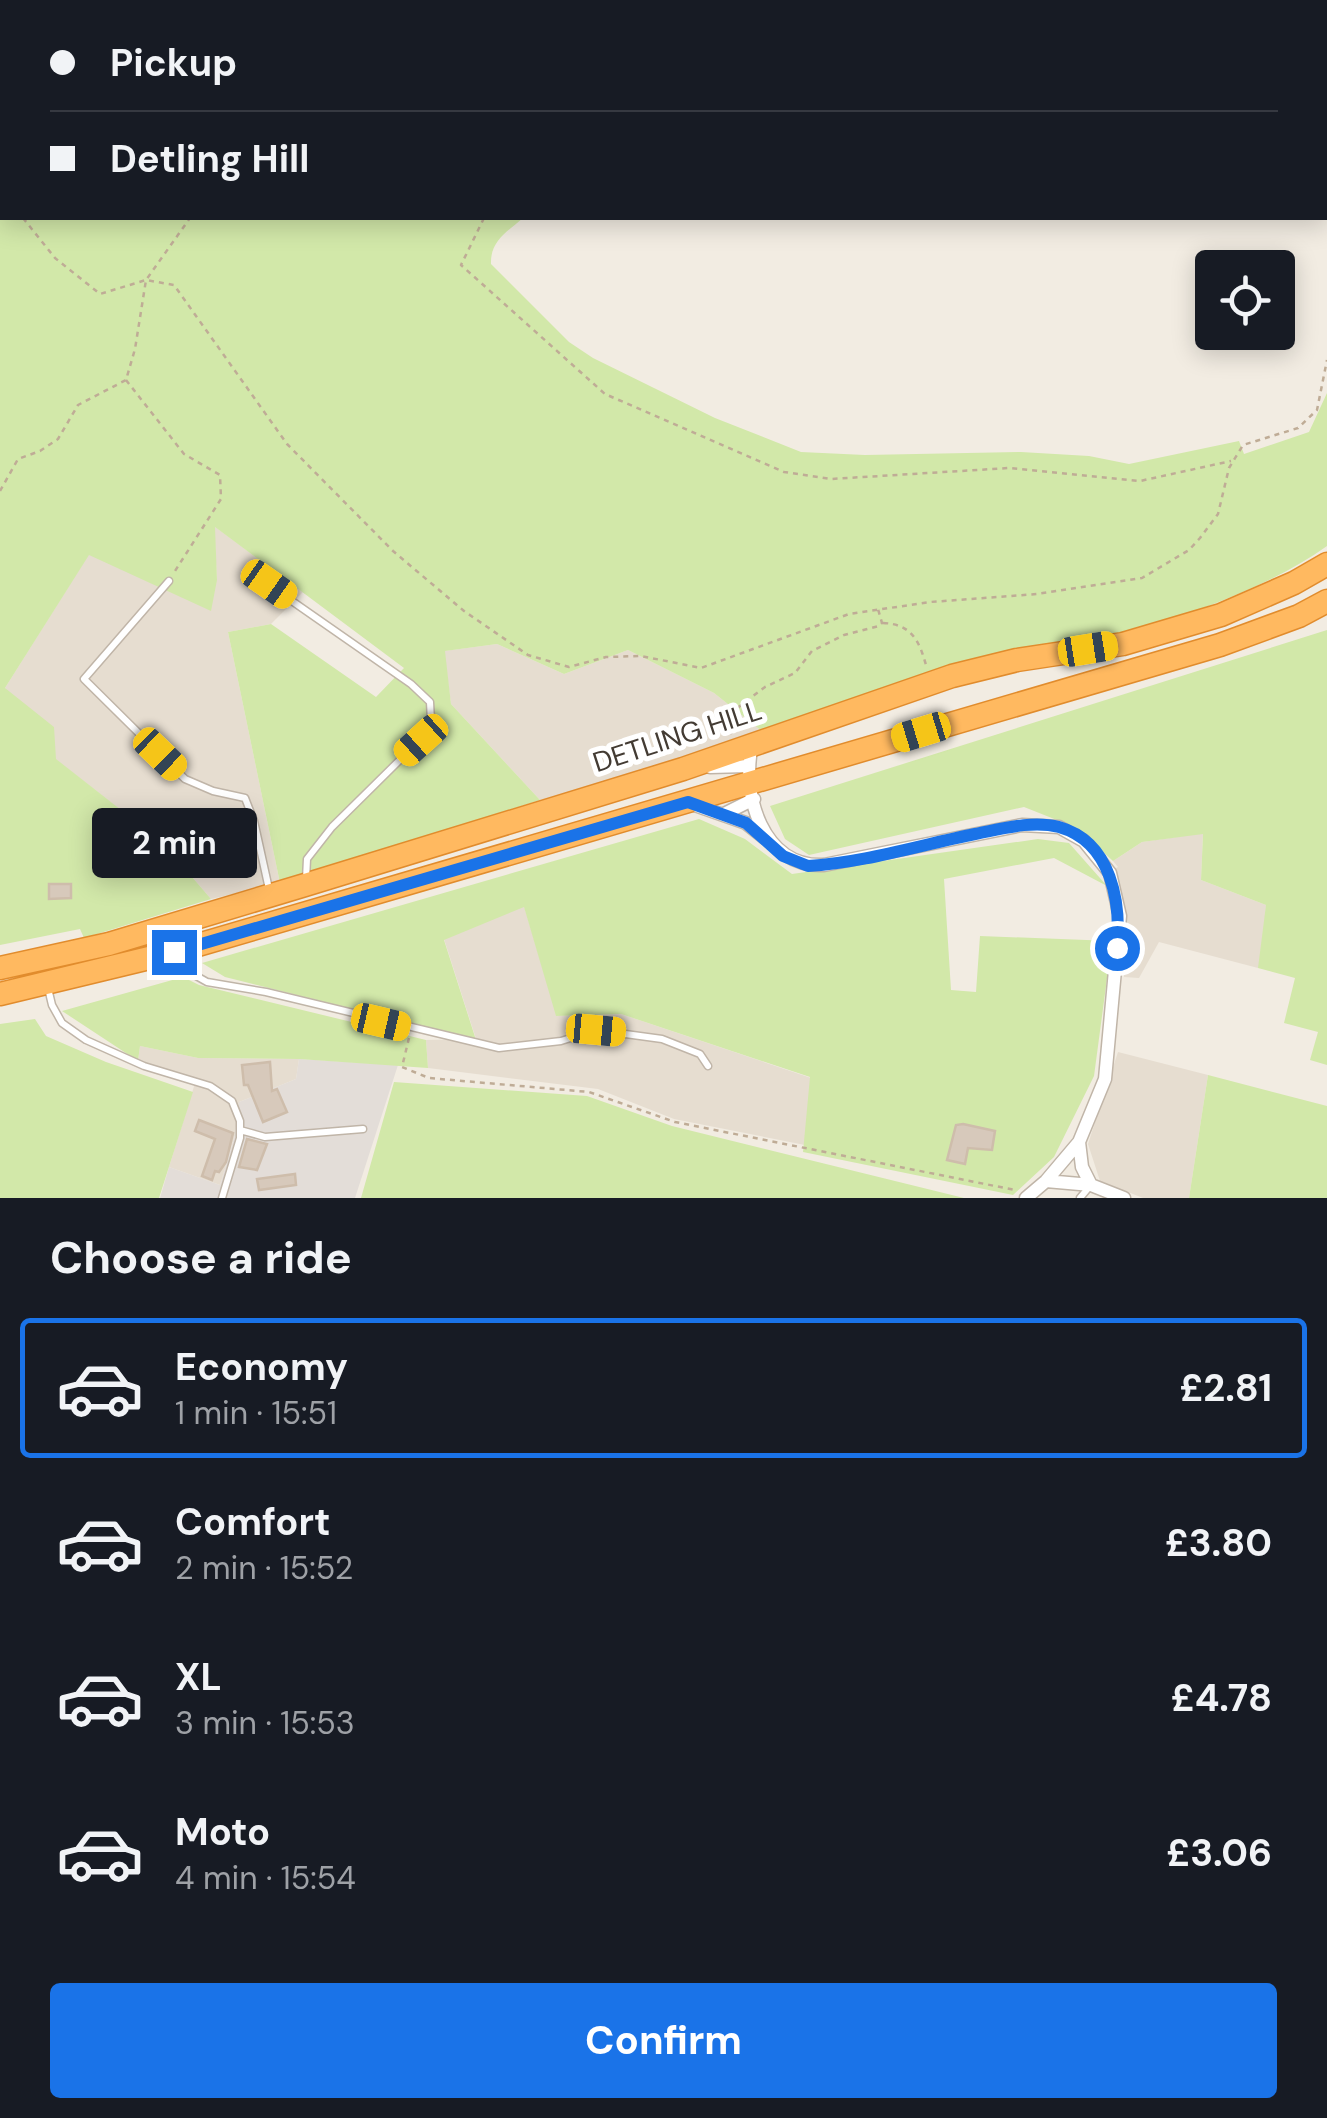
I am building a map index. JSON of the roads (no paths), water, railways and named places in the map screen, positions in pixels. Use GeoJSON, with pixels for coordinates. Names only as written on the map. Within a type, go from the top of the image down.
{"type":"FeatureCollection","features":[{"type":"Feature","properties":{"kind":"highway","name":"DETLING HILL"},"geometry":{"type":"LineString","coordinates":[[0,994],[174,952],[688,802],[748,769],[931,683],[1017,660],[1123,644],[1169,631],[1221,615],[1327,564]]}},
{"type":"Feature","properties":{"kind":"highway","name":"DETLING HILL"},"geometry":{"type":"LineString","coordinates":[[0,968],[109,944],[682,768],[748,769],[1220,645],[1299,616],[1327,601]]}},
{"type":"Feature","properties":{"kind":"street"},"geometry":{"type":"LineString","coordinates":[[724,814],[748,769]]}},
{"type":"Feature","properties":{"kind":"street"},"geometry":{"type":"LineString","coordinates":[[748,769],[767,839]]}},
{"type":"Feature","properties":{"kind":"street"},"geometry":{"type":"LineString","coordinates":[[688,802],[746,823],[783,856],[808,866],[1022,825],[1059,827],[1084,841],[1110,873],[1120,916],[1104,1079],[1079,1142],[1028,1196]]}},
{"type":"Feature","properties":{"kind":"street"},"geometry":{"type":"LineString","coordinates":[[1079,1142],[1082,1166],[1091,1184]]}},
{"type":"Feature","properties":{"kind":"street"},"geometry":{"type":"LineString","coordinates":[[1046,1181],[1091,1184],[1124,1198]]}},
{"type":"Feature","properties":{"kind":"lane"},"geometry":{"type":"LineString","coordinates":[[169,580],[84,679],[185,778],[213,791],[245,798],[271,895]]}},
{"type":"Feature","properties":{"kind":"lane"},"geometry":{"type":"LineString","coordinates":[[269,584],[411,684],[430,702],[431,721],[421,740],[307,859],[305,885]]}},
{"type":"Feature","properties":{"kind":"lane"},"geometry":{"type":"LineString","coordinates":[[174,952],[191,974],[208,982],[266,992],[499,1048],[561,1040],[596,1030],[631,1032],[700,1054],[708,1066]]}},
{"type":"Feature","properties":{"kind":"lane"},"geometry":{"type":"LineString","coordinates":[[47,984],[62,1023],[86,1040],[144,1066],[210,1086],[232,1101],[240,1130],[222,1198]]}},
{"type":"Feature","properties":{"kind":"lane"},"geometry":{"type":"LineString","coordinates":[[240,1130],[265,1137],[364,1129]]}},
{"type":"Feature","properties":{"kind":"lane"},"geometry":{"type":"LineString","coordinates":[[1080,1198],[1091,1184]]}}]}
